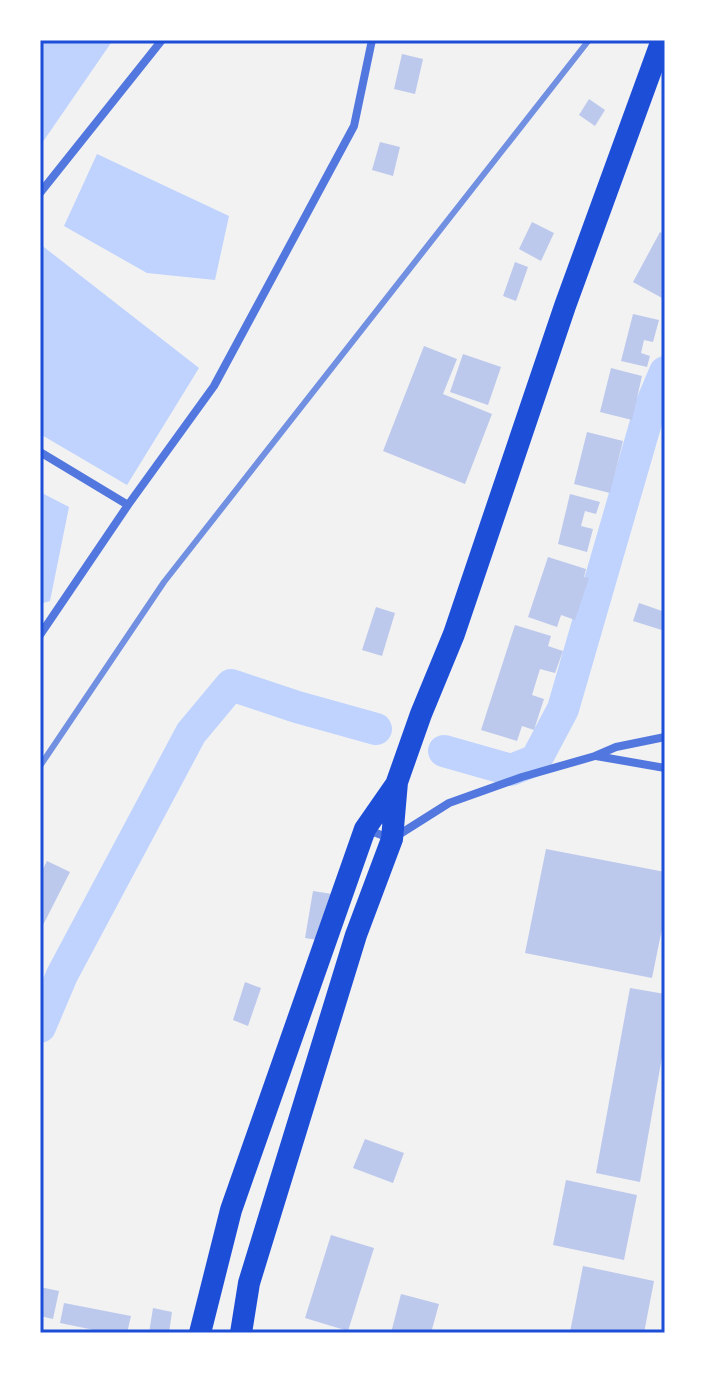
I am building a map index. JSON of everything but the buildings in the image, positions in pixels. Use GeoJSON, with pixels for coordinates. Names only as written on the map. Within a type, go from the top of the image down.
{"type":"FeatureCollection","features":[{"type":"Feature","properties":{"kind":"highway"},"geometry":{"type":"LineString","coordinates":[[241,1333],[249,1283],[342,980],[392,839],[397,782],[454,634],[565,306],[662,40]]}},
{"type":"Feature","properties":{"kind":"highway"},"geometry":{"type":"LineString","coordinates":[[200,1333],[231,1210],[365,829],[397,782]]}},
{"type":"Feature","properties":{"kind":"street"},"geometry":{"type":"LineString","coordinates":[[40,193],[162,40]]}},
{"type":"Feature","properties":{"kind":"street"},"geometry":{"type":"LineString","coordinates":[[40,635],[214,386],[354,126],[372,40]]}},
{"type":"Feature","properties":{"kind":"street"},"geometry":{"type":"LineString","coordinates":[[40,452],[128,505]]}},
{"type":"Feature","properties":{"kind":"street"},"geometry":{"type":"LineString","coordinates":[[365,829],[392,839],[449,803],[616,747],[665,737]]}},
{"type":"Feature","properties":{"kind":"street"},"geometry":{"type":"LineString","coordinates":[[595,756],[665,768]]}},
{"type":"Feature","properties":{"kind":"water"},"geometry":{"type":"Polygon","coordinates":[[[40,40],[113,40],[40,146],[40,40]]]}},
{"type":"Feature","properties":{"kind":"water"},"geometry":{"type":"Polygon","coordinates":[[[97,154],[229,216],[215,280],[147,273],[64,226],[97,154]]]}},
{"type":"Feature","properties":{"kind":"water"},"geometry":{"type":"Polygon","coordinates":[[[40,244],[199,368],[127,485],[40,434],[40,244]]]}},
{"type":"Feature","properties":{"kind":"water"},"geometry":{"type":"Polygon","coordinates":[[[40,492],[69,507],[50,601],[40,604],[40,492]]]}},
{"type":"Feature","properties":{"kind":"waterway"},"geometry":{"type":"LineString","coordinates":[[444,751],[511,770],[536,760],[563,709],[651,405],[665,372]]}},
{"type":"Feature","properties":{"kind":"waterway"},"geometry":{"type":"LineString","coordinates":[[40,1027],[62,975],[191,733],[231,685],[376,729]]}},
{"type":"Feature","properties":{"kind":"railway"},"geometry":{"type":"LineString","coordinates":[[40,766],[164,582],[589,40]]}}]}
